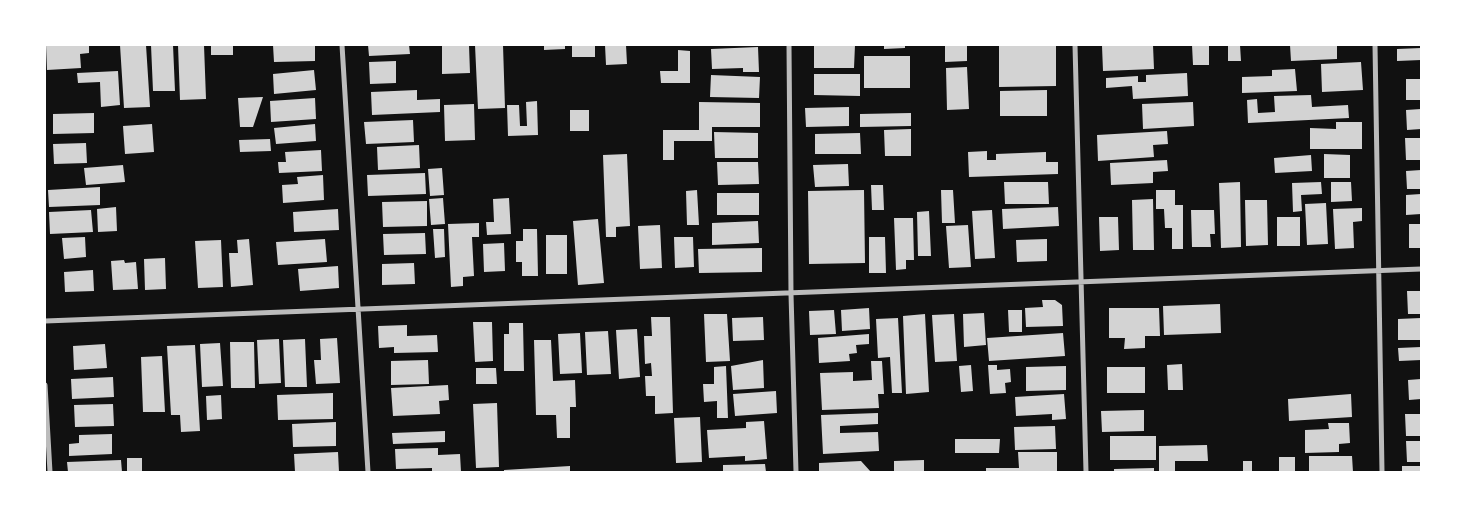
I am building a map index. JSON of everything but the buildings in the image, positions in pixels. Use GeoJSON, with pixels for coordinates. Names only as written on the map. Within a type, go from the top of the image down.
{"type":"FeatureCollection","features":[{"type":"Feature","properties":{"kind":"street"},"geometry":{"type":"LineString","coordinates":[[342,45],[368,472]]}},
{"type":"Feature","properties":{"kind":"street"},"geometry":{"type":"LineString","coordinates":[[789,45],[790,294],[796,472]]}},
{"type":"Feature","properties":{"kind":"street"},"geometry":{"type":"LineString","coordinates":[[1075,45],[1079,281],[1086,472]]}},
{"type":"Feature","properties":{"kind":"street"},"geometry":{"type":"LineString","coordinates":[[1375,45],[1382,472]]}},
{"type":"Feature","properties":{"kind":"street"},"geometry":{"type":"LineString","coordinates":[[45,321],[357,311],[1421,269]]}},
{"type":"Feature","properties":{"kind":"street"},"geometry":{"type":"LineString","coordinates":[[45,385],[50,472]]}}]}
